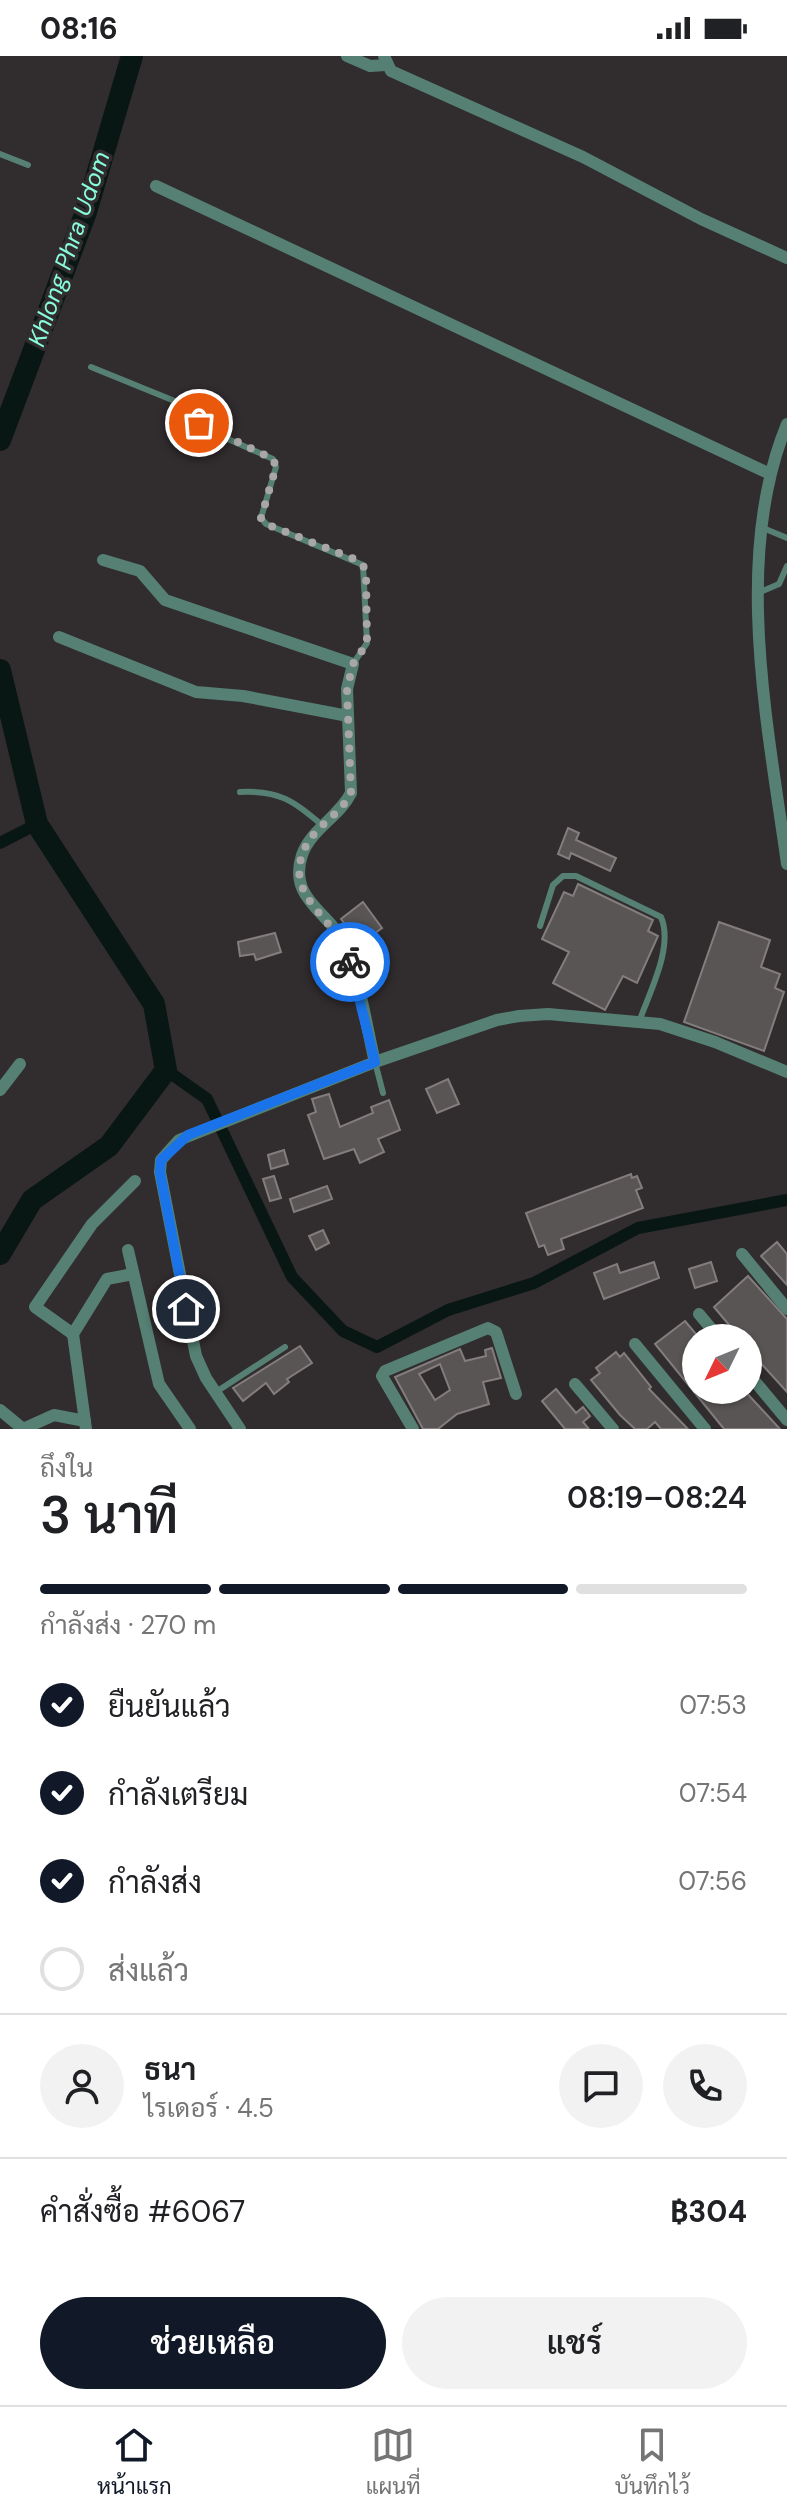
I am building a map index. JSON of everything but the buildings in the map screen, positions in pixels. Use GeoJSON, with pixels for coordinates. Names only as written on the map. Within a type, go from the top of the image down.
{"type":"FeatureCollection","features":[{"type":"Feature","properties":{"kind":"street"},"geometry":{"type":"LineString","coordinates":[[347,56],[370,66],[385,60],[391,71],[583,157],[701,219],[787,258]]}},
{"type":"Feature","properties":{"kind":"street"},"geometry":{"type":"LineString","coordinates":[[156,186],[770,474]]}},
{"type":"Feature","properties":{"kind":"street"},"geometry":{"type":"LineString","coordinates":[[787,424],[770,474],[758,593],[764,698],[787,864]]}},
{"type":"Feature","properties":{"kind":"street"},"geometry":{"type":"LineString","coordinates":[[103,560],[140,571],[165,600],[353,664],[347,689],[351,793],[344,808],[310,839],[301,858],[301,889],[344,942],[375,1062]]}},
{"type":"Feature","properties":{"kind":"street"},"geometry":{"type":"LineString","coordinates":[[59,637],[196,692],[243,696],[348,716]]}},
{"type":"Feature","properties":{"kind":"street"},"geometry":{"type":"LineString","coordinates":[[240,1429],[196,1356],[191,1336],[160,1172],[161,1160],[179,1140],[375,1062],[497,1020],[519,1016],[548,1014],[660,1024],[715,1042],[787,1072]]}},
{"type":"Feature","properties":{"kind":"street"},"geometry":{"type":"LineString","coordinates":[[0,1090],[20,1064]]}},
{"type":"Feature","properties":{"kind":"street"},"geometry":{"type":"LineString","coordinates":[[73,1334],[35,1307],[92,1224],[135,1181]]}},
{"type":"Feature","properties":{"kind":"street"},"geometry":{"type":"LineString","coordinates":[[128,1250],[159,1384],[190,1429]]}},
{"type":"Feature","properties":{"kind":"street"},"geometry":{"type":"LineString","coordinates":[[742,1254],[787,1309]]}},
{"type":"Feature","properties":{"kind":"street"},"geometry":{"type":"LineString","coordinates":[[0,1410],[22,1429],[54,1415],[86,1425],[73,1334],[107,1279],[133,1274]]}},
{"type":"Feature","properties":{"kind":"street"},"geometry":{"type":"LineString","coordinates":[[699,1314],[707,1324]]}},
{"type":"Feature","properties":{"kind":"street"},"geometry":{"type":"LineString","coordinates":[[413,1429],[382,1376],[385,1371],[473,1332],[488,1328],[496,1332],[516,1394]]}},
{"type":"Feature","properties":{"kind":"street"},"geometry":{"type":"LineString","coordinates":[[635,1344],[705,1429]]}},
{"type":"Feature","properties":{"kind":"street"},"geometry":{"type":"LineString","coordinates":[[575,1384],[613,1429]]}},
{"type":"Feature","properties":{"kind":"street"},"geometry":{"type":"LineString","coordinates":[[762,1390],[787,1420]]}},
{"type":"Feature","properties":{"kind":"lane"},"geometry":{"type":"LineString","coordinates":[[0,154],[28,165]]}},
{"type":"Feature","properties":{"kind":"lane"},"geometry":{"type":"LineString","coordinates":[[91,367],[182,404],[210,431],[273,459],[276,467],[261,518],[266,524],[363,565],[367,643],[353,664]]}},
{"type":"Feature","properties":{"kind":"lane"},"geometry":{"type":"LineString","coordinates":[[763,528],[787,538]]}},
{"type":"Feature","properties":{"kind":"lane"},"geometry":{"type":"LineString","coordinates":[[758,593],[775,589],[787,566]]}},
{"type":"Feature","properties":{"kind":"lane"},"geometry":{"type":"LineString","coordinates":[[240,792],[280,794],[324,827]]}},
{"type":"Feature","properties":{"kind":"lane"},"geometry":{"type":"LineString","coordinates":[[540,926],[553,885],[563,876],[576,876],[661,917],[666,929],[663,946],[639,1022]]}},
{"type":"Feature","properties":{"kind":"lane"},"geometry":{"type":"LineString","coordinates":[[375,1062],[383,1093]]}},
{"type":"Feature","properties":{"kind":"lane"},"geometry":{"type":"LineString","coordinates":[[216,1392],[285,1347]]}},
{"type":"Feature","properties":{"kind":"waterway","name":"Khlong Phra Udom"},"geometry":{"type":"LineString","coordinates":[[0,440],[86,212],[132,56]]}},
{"type":"Feature","properties":{"kind":"waterway","name":"Khlong Phra Udom"},"geometry":{"type":"LineString","coordinates":[[0,670],[37,824],[154,1004],[166,1070],[109,1146],[32,1200],[0,1254]]}},
{"type":"Feature","properties":{"kind":"waterway"},"geometry":{"type":"LineString","coordinates":[[0,843],[37,824]]}},
{"type":"Feature","properties":{"kind":"waterway"},"geometry":{"type":"LineString","coordinates":[[166,1070],[207,1099],[292,1277],[343,1331],[377,1347],[448,1310],[534,1283],[638,1228],[787,1200]]}},
{"type":"Feature","properties":{"kind":"way so far"},"geometry":{"type":"LineString","coordinates":[[199,423],[273,459],[276,467],[262,507],[261,518],[266,524],[354,559],[363,565],[366,574],[364,616],[367,643],[353,664],[346,700],[351,793],[344,808],[306,845],[299,878],[307,900],[344,942],[350,962]]}},
{"type":"Feature","properties":{"kind":"route"},"geometry":{"type":"LineString","coordinates":[[186,1309],[160,1172],[161,1160],[167,1151],[188,1135],[375,1062],[350,962]]}}]}
